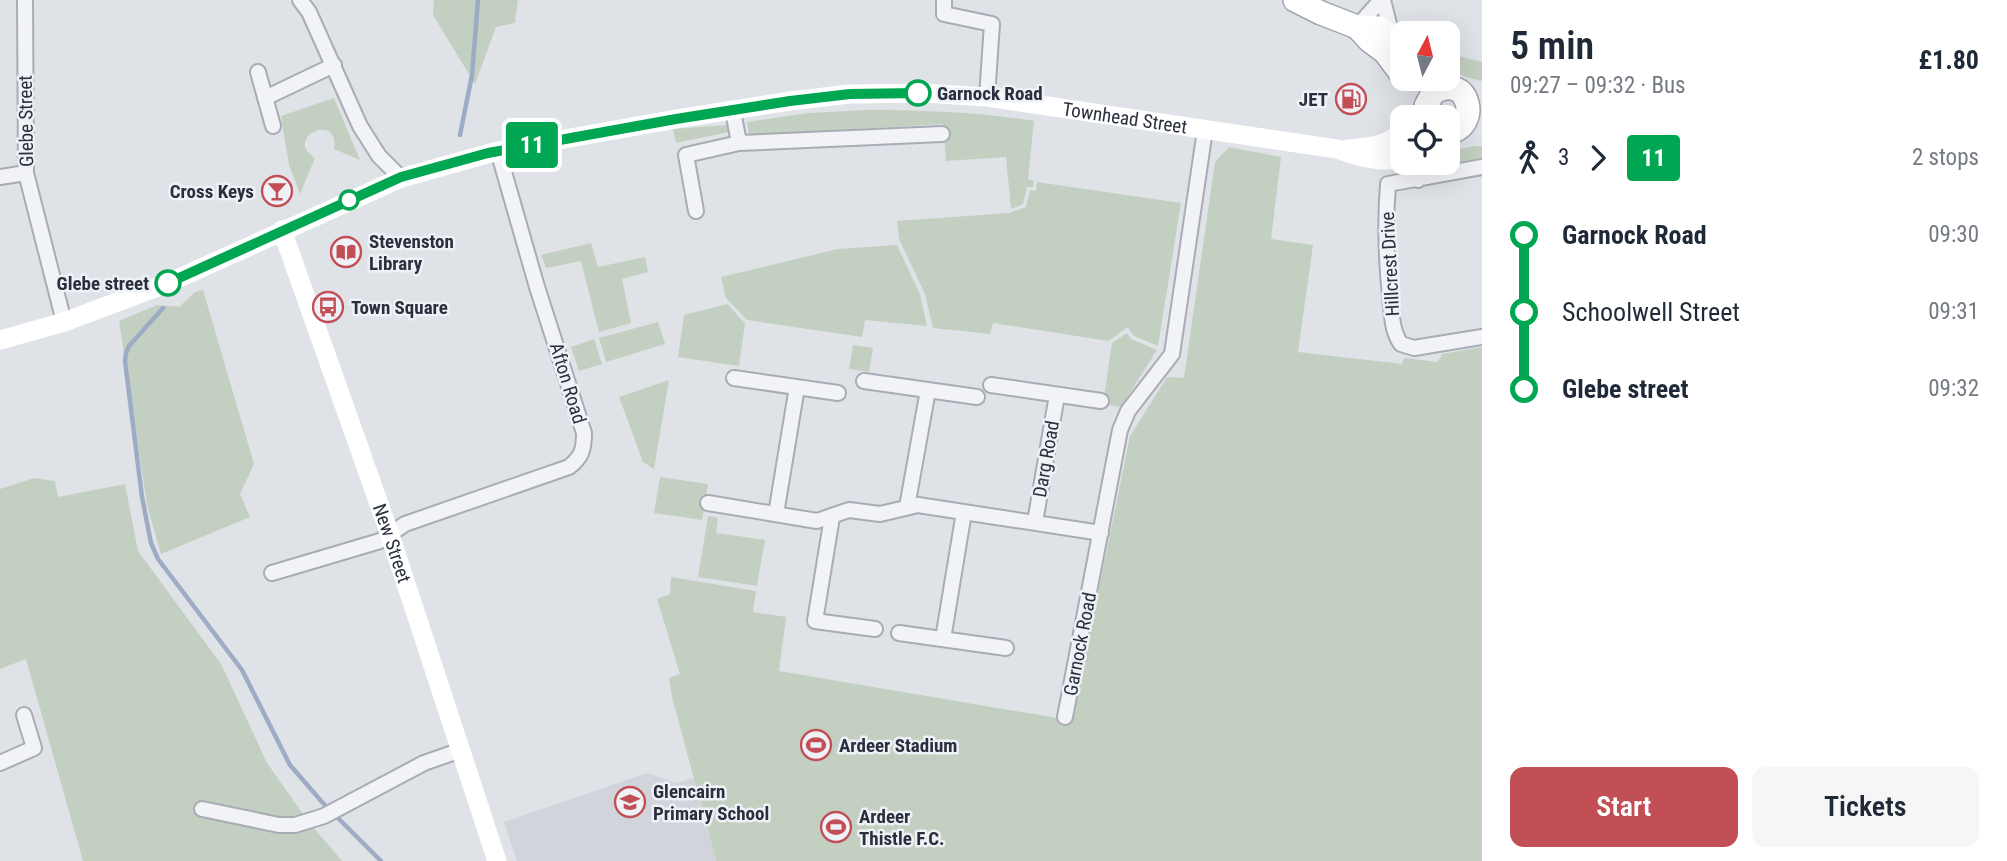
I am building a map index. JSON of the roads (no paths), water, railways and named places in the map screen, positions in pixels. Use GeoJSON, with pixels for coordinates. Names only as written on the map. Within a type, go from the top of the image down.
{"type":"FeatureCollection","features":[{"type":"Feature","properties":{"kind":"main road"},"geometry":{"type":"LineString","coordinates":[[1295,0],[1357,27],[1379,28],[1390,35]]}},
{"type":"Feature","properties":{"kind":"main road"},"geometry":{"type":"LineString","coordinates":[[1357,27],[1390,59]]}},
{"type":"Feature","properties":{"kind":"main road"},"geometry":{"type":"LineString","coordinates":[[1460,87],[1482,91]]}},
{"type":"Feature","properties":{"kind":"main road"},"geometry":{"type":"LineString","coordinates":[[1458,91],[1466,95],[1471,108],[1468,121],[1460,126]]}},
{"type":"Feature","properties":{"kind":"main road","name":"Townhead Street"},"geometry":{"type":"LineString","coordinates":[[0,340],[64,322],[168,283],[401,177],[498,151],[850,94],[923,93],[987,97],[1337,149],[1369,160],[1390,160]]}},
{"type":"Feature","properties":{"kind":"main road"},"geometry":{"type":"LineString","coordinates":[[1460,131],[1482,130]]}},
{"type":"Feature","properties":{"kind":"main road","name":"Townhead Street"},"geometry":{"type":"LineString","coordinates":[[1337,149],[1373,147],[1390,141]]}},
{"type":"Feature","properties":{"kind":"main road","name":"New Street"},"geometry":{"type":"LineString","coordinates":[[282,230],[390,535],[497,861]]}},
{"type":"Feature","properties":{"kind":"street","name":"Glebe Street"},"geometry":{"type":"LineString","coordinates":[[25,0],[26,173],[64,322]]}},
{"type":"Feature","properties":{"kind":"street"},"geometry":{"type":"LineString","coordinates":[[300,0],[309,12],[360,126],[379,156],[401,177]]}},
{"type":"Feature","properties":{"kind":"street"},"geometry":{"type":"LineString","coordinates":[[944,0],[944,14],[992,24],[987,97]]}},
{"type":"Feature","properties":{"kind":"street"},"geometry":{"type":"LineString","coordinates":[[1357,27],[1382,0],[1390,21]]}},
{"type":"Feature","properties":{"kind":"street"},"geometry":{"type":"LineString","coordinates":[[265,98],[334,65]]}},
{"type":"Feature","properties":{"kind":"street"},"geometry":{"type":"LineString","coordinates":[[258,72],[273,126]]}},
{"type":"Feature","properties":{"kind":"street"},"geometry":{"type":"LineString","coordinates":[[733,111],[739,143]]}},
{"type":"Feature","properties":{"kind":"street","name":"Garnock Road"},"geometry":{"type":"LineString","coordinates":[[1065,717],[1123,420],[1172,354],[1205,130]]}},
{"type":"Feature","properties":{"kind":"street"},"geometry":{"type":"LineString","coordinates":[[696,211],[685,155],[739,143],[942,134]]}},
{"type":"Feature","properties":{"kind":"street","name":"Afton Road"},"geometry":{"type":"LineString","coordinates":[[272,573],[380,541],[405,524],[569,467],[579,459],[584,433],[498,151]]}},
{"type":"Feature","properties":{"kind":"street"},"geometry":{"type":"LineString","coordinates":[[1417,175],[1418,180],[1482,167]]}},
{"type":"Feature","properties":{"kind":"street"},"geometry":{"type":"LineString","coordinates":[[0,177],[26,173]]}},
{"type":"Feature","properties":{"kind":"street","name":"Hillcrest Drive"},"geometry":{"type":"LineString","coordinates":[[1418,180],[1388,184],[1386,257],[1396,337],[1401,344],[1415,348],[1482,337]]}},
{"type":"Feature","properties":{"kind":"street"},"geometry":{"type":"LineString","coordinates":[[734,378],[838,393]]}},
{"type":"Feature","properties":{"kind":"street"},"geometry":{"type":"LineString","coordinates":[[864,380],[978,397]]}},
{"type":"Feature","properties":{"kind":"street","name":"Darg Road"},"geometry":{"type":"LineString","coordinates":[[991,385],[1101,401]]}},
{"type":"Feature","properties":{"kind":"street"},"geometry":{"type":"LineString","coordinates":[[776,514],[797,387]]}},
{"type":"Feature","properties":{"kind":"street"},"geometry":{"type":"LineString","coordinates":[[907,507],[928,390]]}},
{"type":"Feature","properties":{"kind":"street","name":"Darg Road"},"geometry":{"type":"LineString","coordinates":[[1035,522],[1058,395]]}},
{"type":"Feature","properties":{"kind":"street","name":"Darg Road"},"geometry":{"type":"LineString","coordinates":[[708,503],[817,521],[849,510],[880,514],[918,505],[1101,533]]}},
{"type":"Feature","properties":{"kind":"street"},"geometry":{"type":"LineString","coordinates":[[943,639],[964,512]]}},
{"type":"Feature","properties":{"kind":"street"},"geometry":{"type":"LineString","coordinates":[[832,517],[816,621],[875,629]]}},
{"type":"Feature","properties":{"kind":"street"},"geometry":{"type":"LineString","coordinates":[[899,633],[1006,648]]}},
{"type":"Feature","properties":{"kind":"street"},"geometry":{"type":"LineString","coordinates":[[0,764],[34,748],[24,715]]}},
{"type":"Feature","properties":{"kind":"street"},"geometry":{"type":"LineString","coordinates":[[201,809],[279,825],[295,825],[331,813],[424,763],[461,750]]}},
{"type":"Feature","properties":{"kind":"waterway"},"geometry":{"type":"LineString","coordinates":[[460,135],[472,75],[478,0]]}},
{"type":"Feature","properties":{"kind":"waterway"},"geometry":{"type":"LineString","coordinates":[[163,308],[129,346],[125,361],[142,497],[151,543],[158,559],[242,670],[290,765],[322,802],[381,861]]}},
{"type":"Feature","properties":{"kind":"place","name":"Garnock Road"},"geometry":{"type":"Point","coordinates":[918,93]}},
{"type":"Feature","properties":{"kind":"place","name":"JET"},"geometry":{"type":"Point","coordinates":[1351,99]}},
{"type":"Feature","properties":{"kind":"place","name":"Cross Keys"},"geometry":{"type":"Point","coordinates":[277,191]}},
{"type":"Feature","properties":{"kind":"place","name":"Stevenston Library"},"geometry":{"type":"Point","coordinates":[346,252]}},
{"type":"Feature","properties":{"kind":"place","name":"Glebe street"},"geometry":{"type":"Point","coordinates":[168,283]}},
{"type":"Feature","properties":{"kind":"place","name":"Town Square"},"geometry":{"type":"Point","coordinates":[328,307]}},
{"type":"Feature","properties":{"kind":"place","name":"Ardeer Stadium"},"geometry":{"type":"Point","coordinates":[816,745]}},
{"type":"Feature","properties":{"kind":"place","name":"Glencairn Primary School"},"geometry":{"type":"Point","coordinates":[630,802]}},
{"type":"Feature","properties":{"kind":"place","name":"Ardeer Thistle F.C."},"geometry":{"type":"Point","coordinates":[836,827]}}]}
